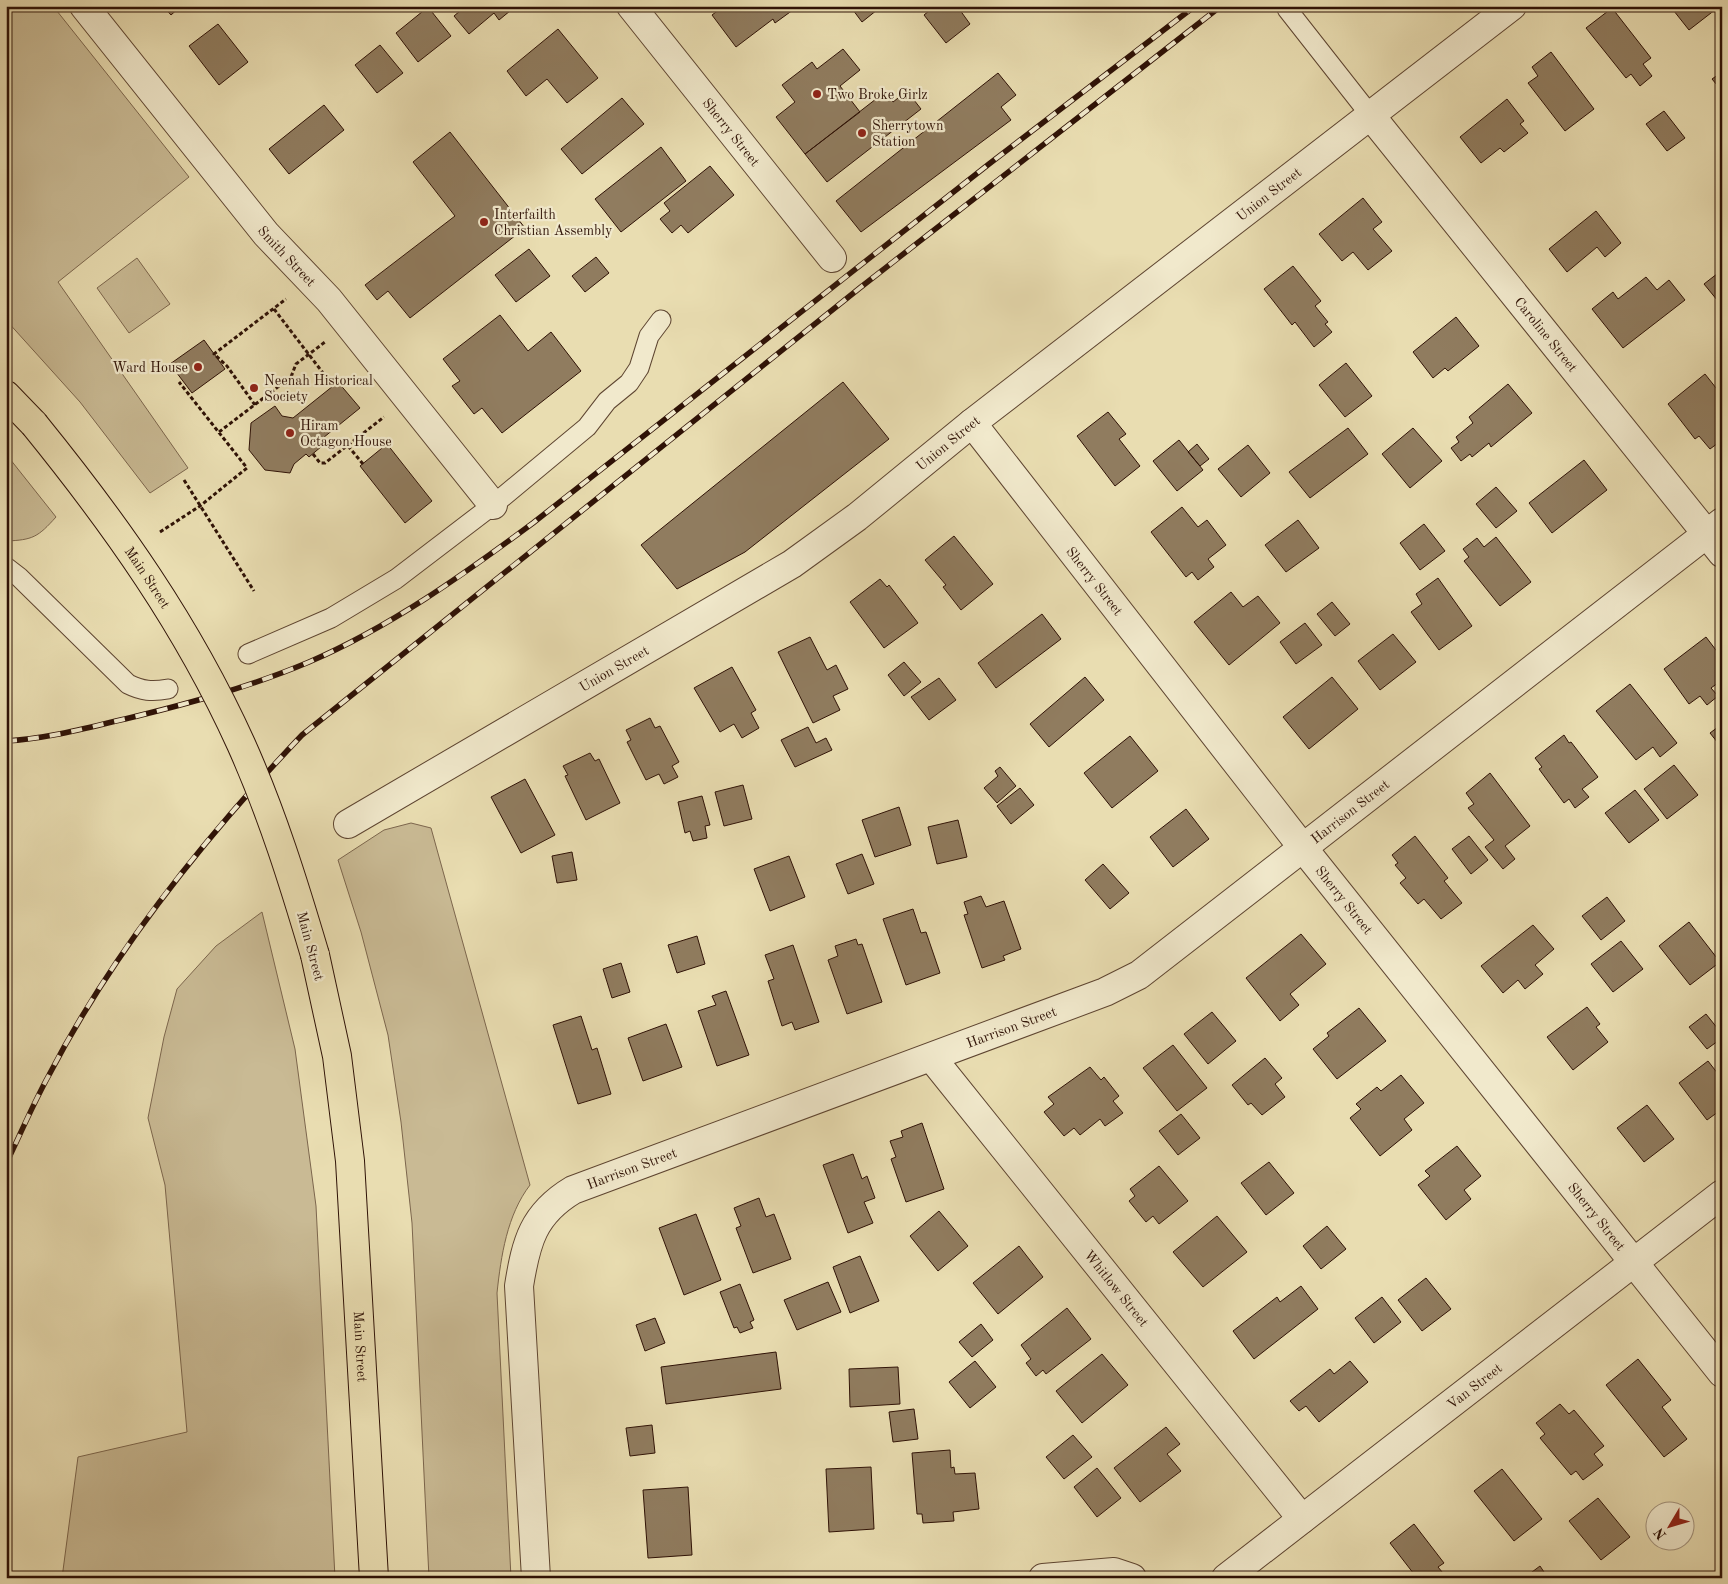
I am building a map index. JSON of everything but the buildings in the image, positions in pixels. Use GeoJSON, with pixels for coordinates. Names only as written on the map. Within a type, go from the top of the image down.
{"type":"FeatureCollection","features":[{"type":"Feature","properties":{"kind":"main road","name":"Main Street"},"geometry":{"type":"LineString","coordinates":[[6,395],[34,424],[93,497],[143,566],[200,662],[241,744],[266,804],[287,863],[315,955],[337,1056],[350,1162],[374,1578]]}},
{"type":"Feature","properties":{"kind":"street","name":"Smith Street"},"geometry":{"type":"LineString","coordinates":[[84,6],[266,234],[311,281],[348,324],[492,505]]}},
{"type":"Feature","properties":{"kind":"street","name":"Sherry Street"},"geometry":{"type":"LineString","coordinates":[[631,6],[832,258]]}},
{"type":"Feature","properties":{"kind":"street","name":"Union Street"},"geometry":{"type":"LineString","coordinates":[[348,824],[792,564],[857,517],[972,423],[1512,6]]}},
{"type":"Feature","properties":{"kind":"street","name":"Caroline Street"},"geometry":{"type":"LineString","coordinates":[[1371,116],[1717,536]]}},
{"type":"Feature","properties":{"kind":"street","name":"Sherry Street"},"geometry":{"type":"LineString","coordinates":[[972,423],[1303,848],[1722,1373]]}},
{"type":"Feature","properties":{"kind":"street","name":"Harrison Street"},"geometry":{"type":"LineString","coordinates":[[536,1578],[519,1286],[525,1249],[538,1220],[554,1201],[573,1190],[932,1058],[1105,992],[1139,975],[1303,848],[1717,536]]}},
{"type":"Feature","properties":{"kind":"street","name":"Whitlow Street"},"geometry":{"type":"LineString","coordinates":[[932,1058],[1302,1519]]}},
{"type":"Feature","properties":{"kind":"street","name":"Van Street"},"geometry":{"type":"LineString","coordinates":[[1226,1578],[1722,1194]]}},
{"type":"Feature","properties":{"kind":"street"},"geometry":{"type":"LineString","coordinates":[[1043,1578],[1114,1572],[1132,1578]]}},
{"type":"Feature","properties":{"kind":"lane"},"geometry":{"type":"LineString","coordinates":[[1287,9],[1371,116]]}},
{"type":"Feature","properties":{"kind":"lane"},"geometry":{"type":"LineString","coordinates":[[248,654],[330,618],[396,579],[492,505],[587,427],[607,401],[629,383],[639,368],[649,336],[661,320]]}},
{"type":"Feature","properties":{"kind":"lane"},"geometry":{"type":"LineString","coordinates":[[6,567],[19,577],[128,684],[146,691],[168,689]]}},
{"type":"Feature","properties":{"kind":"path"},"geometry":{"type":"LineString","coordinates":[[255,405],[227,366],[214,354],[311,281]]}},
{"type":"Feature","properties":{"kind":"path"},"geometry":{"type":"LineString","coordinates":[[274,309],[333,386]]}},
{"type":"Feature","properties":{"kind":"path"},"geometry":{"type":"LineString","coordinates":[[219,432],[292,377],[296,364],[348,324]]}},
{"type":"Feature","properties":{"kind":"path"},"geometry":{"type":"LineString","coordinates":[[160,532],[200,506],[247,468],[179,382]]}},
{"type":"Feature","properties":{"kind":"path"},"geometry":{"type":"LineString","coordinates":[[313,454],[323,464],[372,427]]}},
{"type":"Feature","properties":{"kind":"path"},"geometry":{"type":"LineString","coordinates":[[348,446],[363,464]]}},
{"type":"Feature","properties":{"kind":"path"},"geometry":{"type":"LineString","coordinates":[[184,480],[254,591]]}},
{"type":"Feature","properties":{"kind":"shaded area"},"geometry":{"type":"Polygon","coordinates":[[[6,6],[53,6],[189,177],[58,282],[188,468],[150,493],[80,402],[6,320],[6,6]]]}},
{"type":"Feature","properties":{"kind":"shaded area"},"geometry":{"type":"Polygon","coordinates":[[[137,258],[170,304],[129,333],[97,288],[137,258]]]}},
{"type":"Feature","properties":{"kind":"shaded area"},"geometry":{"type":"Polygon","coordinates":[[[6,454],[56,517],[39,533],[23,540],[6,541],[6,454]]]}},
{"type":"Feature","properties":{"kind":"shaded area"},"geometry":{"type":"Polygon","coordinates":[[[411,823],[431,828],[530,1185],[516,1209],[506,1236],[497,1293],[511,1578],[429,1578],[412,1223],[401,1122],[388,1035],[361,932],[338,860],[384,830],[411,823]]]}},
{"type":"Feature","properties":{"kind":"shaded area"},"geometry":{"type":"Polygon","coordinates":[[[262,912],[295,1049],[316,1206],[335,1578],[62,1578],[78,1457],[187,1432],[165,1185],[148,1118],[164,1037],[177,989],[216,946],[262,912]]]}},
{"type":"Feature","properties":{"kind":"railway"},"geometry":{"type":"LineString","coordinates":[[6,741],[51,736],[172,707],[241,687],[287,671],[339,648],[425,599],[533,523],[989,164],[1195,6]]}},
{"type":"Feature","properties":{"kind":"railway"},"geometry":{"type":"LineString","coordinates":[[6,1164],[49,1075],[102,983],[132,939],[196,854],[302,735],[861,287],[1221,6]]}},
{"type":"Feature","properties":{"kind":"place","name":"Two Broke Girlz"},"geometry":{"type":"Point","coordinates":[817,94]}},
{"type":"Feature","properties":{"kind":"place","name":"Sherrytown Station"},"geometry":{"type":"Point","coordinates":[862,133]}},
{"type":"Feature","properties":{"kind":"place","name":"Interfailth Christian Assembly"},"geometry":{"type":"Point","coordinates":[484,222]}},
{"type":"Feature","properties":{"kind":"place","name":"Ward House"},"geometry":{"type":"Point","coordinates":[198,367]}},
{"type":"Feature","properties":{"kind":"place","name":"Neenah Historical Society"},"geometry":{"type":"Point","coordinates":[254,388]}},
{"type":"Feature","properties":{"kind":"place","name":"Hiram Octagon House"},"geometry":{"type":"Point","coordinates":[290,433]}}]}
